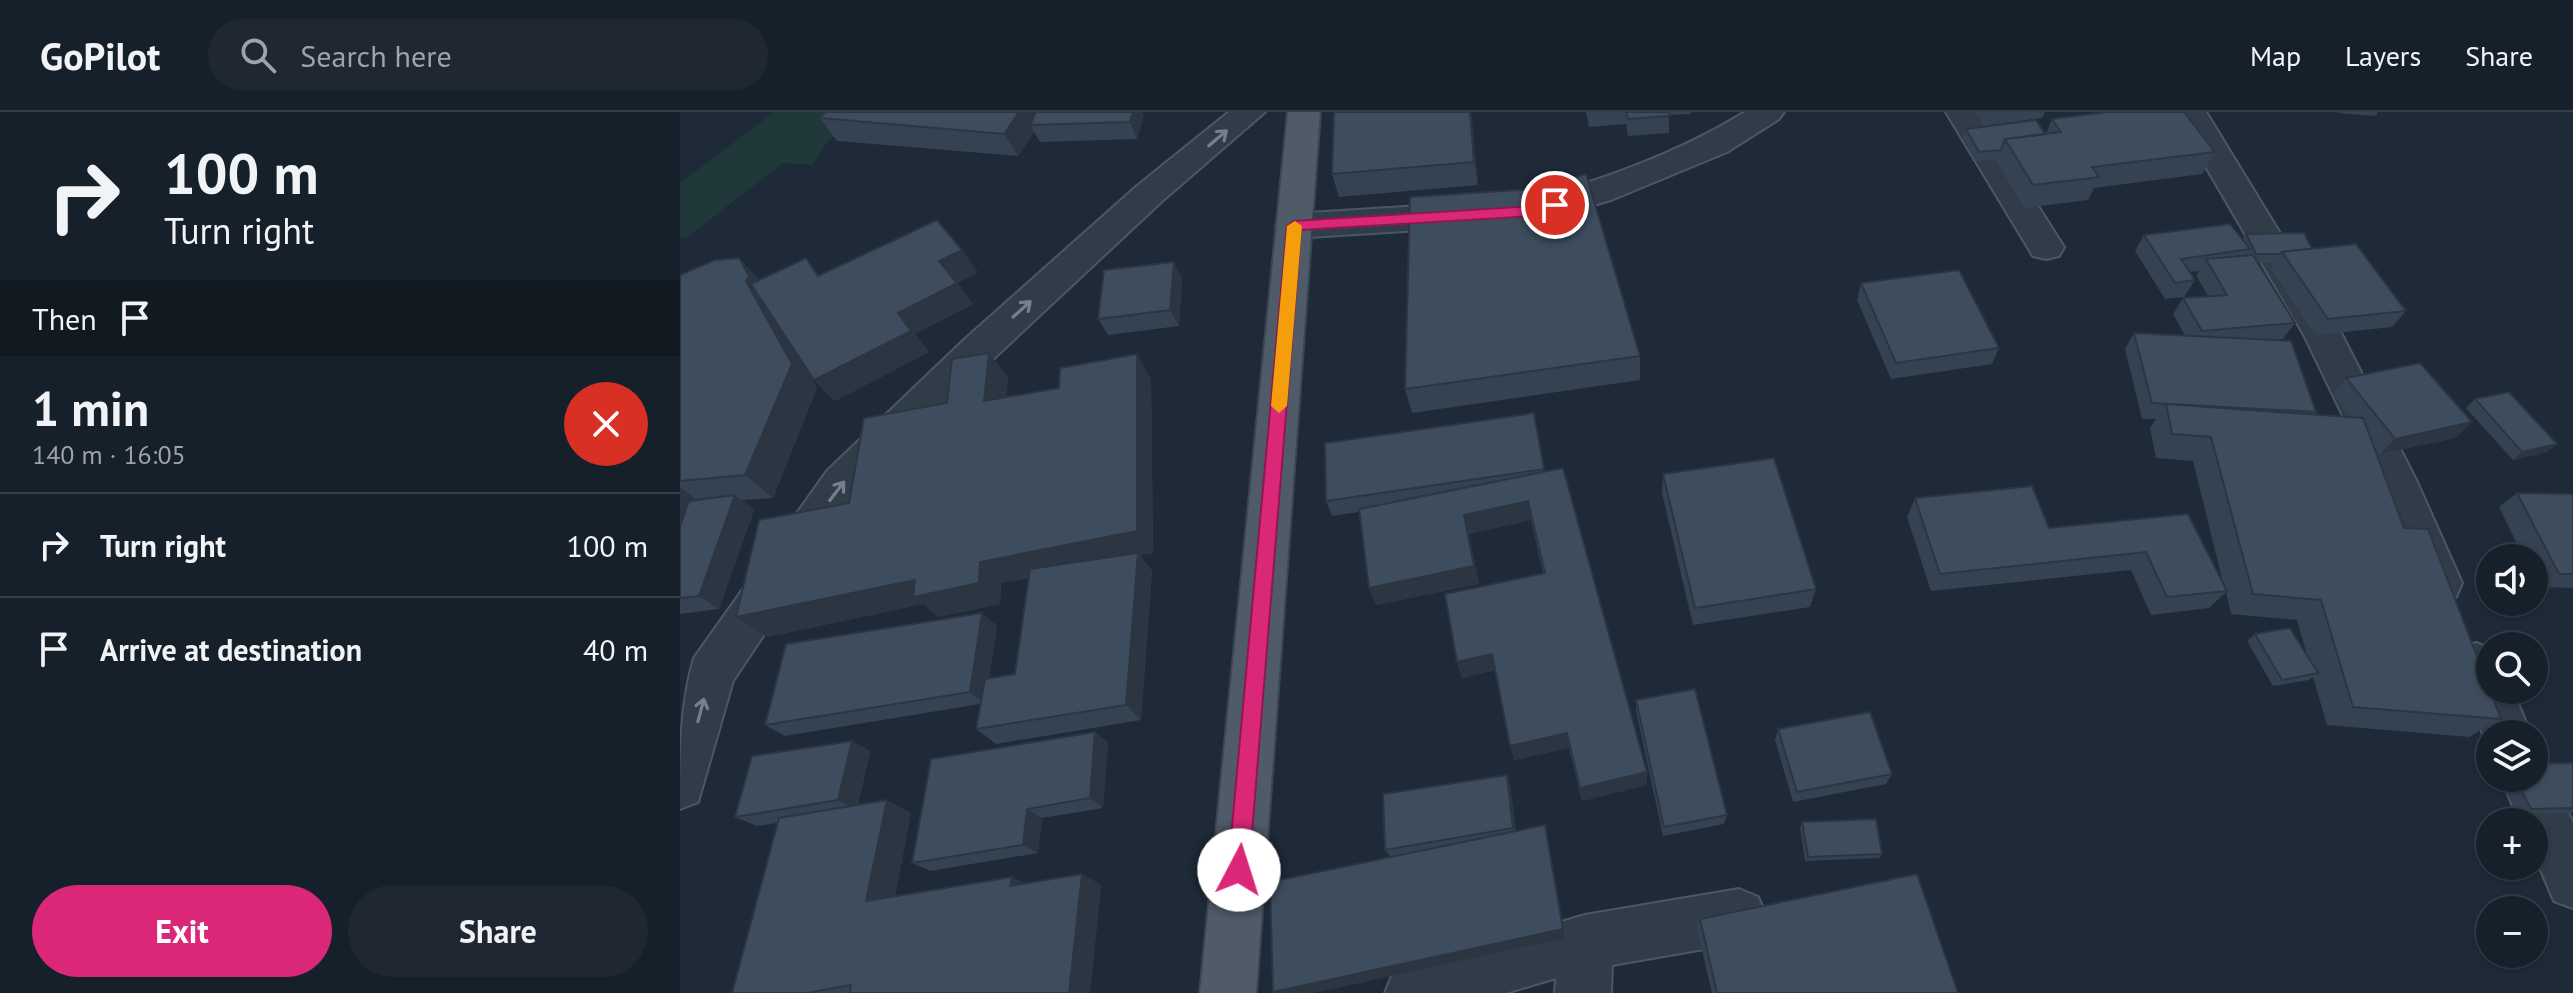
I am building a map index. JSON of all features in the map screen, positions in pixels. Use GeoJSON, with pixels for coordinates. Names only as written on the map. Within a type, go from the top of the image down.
{"type":"FeatureCollection","features":[{"type":"Feature","properties":{"kind":"main road"},"geometry":{"type":"LineString","coordinates":[[1228,993],[1304,112]]}},
{"type":"Feature","properties":{"kind":"street"},"geometry":{"type":"LineString","coordinates":[[680,785],[711,673],[842,483],[978,350],[1149,194],[1249,112]]}},
{"type":"Feature","properties":{"kind":"street"},"geometry":{"type":"LineString","coordinates":[[1294,226],[1533,211],[1599,192],[1715,145],[1768,112]]}},
{"type":"Feature","properties":{"kind":"street"},"geometry":{"type":"LineString","coordinates":[[1962,112],[2046,247]]}},
{"type":"Feature","properties":{"kind":"street"},"geometry":{"type":"LineString","coordinates":[[2190,112],[2322,333],[2396,482],[2501,720]]}},
{"type":"Feature","properties":{"kind":"street"},"geometry":{"type":"LineString","coordinates":[[2532,792],[2573,882]]}},
{"type":"Feature","properties":{"kind":"street"},"geometry":{"type":"LineString","coordinates":[[1413,993],[1584,967],[1739,916]]}},
{"type":"Feature","properties":{"kind":"green space"},"geometry":{"type":"Polygon","coordinates":[[[774,112],[855,112],[824,146],[812,165],[783,163],[686,238],[680,237],[680,183],[774,112]]]}},
{"type":"Feature","properties":{"kind":"building"},"geometry":{"type":"Polygon","coordinates":[[[825,112],[1019,112],[1004,134],[820,118],[825,112]]]}},
{"type":"Feature","properties":{"kind":"building"},"geometry":{"type":"Polygon","coordinates":[[[1036,112],[1133,112],[1130,122],[1030,125],[1036,112]]]}},
{"type":"Feature","properties":{"kind":"building"},"geometry":{"type":"Polygon","coordinates":[[[1334,112],[1470,112],[1474,162],[1332,174],[1334,112]]]}},
{"type":"Feature","properties":{"kind":"building"},"geometry":{"type":"Polygon","coordinates":[[[1626,112],[1669,112],[1670,116],[1628,119],[1626,112]]]}},
{"type":"Feature","properties":{"kind":"building"},"geometry":{"type":"Polygon","coordinates":[[[2107,112],[2184,112],[2215,152],[2092,167],[2099,177],[2033,185],[2005,139],[2061,132],[2052,119],[2107,112]]]}},
{"type":"Feature","properties":{"kind":"building"},"geometry":{"type":"Polygon","coordinates":[[[2036,120],[2045,134],[2005,139],[2001,150],[1979,152],[1966,129],[2036,120]]]}},
{"type":"Feature","properties":{"kind":"building"},"geometry":{"type":"Polygon","coordinates":[[[1586,174],[1640,356],[1405,389],[1410,197],[1534,189],[1586,174]]]}},
{"type":"Feature","properties":{"kind":"building"},"geometry":{"type":"Polygon","coordinates":[[[937,220],[962,250],[939,261],[957,283],[898,313],[911,331],[814,380],[751,284],[806,258],[818,276],[937,220]]]}},
{"type":"Feature","properties":{"kind":"building"},"geometry":{"type":"Polygon","coordinates":[[[2230,224],[2250,249],[2181,259],[2195,280],[2175,283],[2144,235],[2230,224]]]}},
{"type":"Feature","properties":{"kind":"building"},"geometry":{"type":"Polygon","coordinates":[[[2304,233],[2312,249],[2281,254],[2256,254],[2246,234],[2304,233]]]}},
{"type":"Feature","properties":{"kind":"building"},"geometry":{"type":"Polygon","coordinates":[[[2356,244],[2406,311],[2328,319],[2282,252],[2356,244]]]}},
{"type":"Feature","properties":{"kind":"building"},"geometry":{"type":"Polygon","coordinates":[[[2253,255],[2295,323],[2202,331],[2183,298],[2227,295],[2206,259],[2253,255]]]}},
{"type":"Feature","properties":{"kind":"building"},"geometry":{"type":"Polygon","coordinates":[[[739,258],[749,276],[746,281],[792,364],[745,475],[680,481],[680,275],[715,260],[739,258]]]}},
{"type":"Feature","properties":{"kind":"building"},"geometry":{"type":"Polygon","coordinates":[[[1174,262],[1170,310],[1098,319],[1104,270],[1174,262]]]}},
{"type":"Feature","properties":{"kind":"building"},"geometry":{"type":"Polygon","coordinates":[[[1959,270],[1999,348],[1896,363],[1861,283],[1959,270]]]}},
{"type":"Feature","properties":{"kind":"building"},"geometry":{"type":"Polygon","coordinates":[[[2134,333],[2291,341],[2316,412],[2152,403],[2134,333]]]}},
{"type":"Feature","properties":{"kind":"building"},"geometry":{"type":"Polygon","coordinates":[[[989,353],[984,401],[1059,388],[1060,368],[1137,354],[1137,531],[980,562],[979,583],[913,597],[915,580],[736,617],[759,520],[849,503],[864,418],[947,403],[952,359],[989,353]]]}},
{"type":"Feature","properties":{"kind":"building"},"geometry":{"type":"Polygon","coordinates":[[[2420,363],[2472,422],[2395,439],[2346,378],[2420,363]]]}},
{"type":"Feature","properties":{"kind":"building"},"geometry":{"type":"Polygon","coordinates":[[[2509,392],[2557,444],[2522,452],[2475,399],[2509,392]]]}},
{"type":"Feature","properties":{"kind":"building"},"geometry":{"type":"Polygon","coordinates":[[[2166,404],[2363,418],[2404,528],[2428,529],[2476,654],[2476,704],[2495,704],[2501,719],[2353,707],[2321,600],[2253,594],[2211,437],[2172,434],[2166,404]]]}},
{"type":"Feature","properties":{"kind":"building"},"geometry":{"type":"Polygon","coordinates":[[[1534,413],[1544,469],[1326,501],[1325,443],[1534,413]]]}},
{"type":"Feature","properties":{"kind":"building"},"geometry":{"type":"Polygon","coordinates":[[[1774,458],[1816,589],[1695,608],[1663,474],[1774,458]]]}},
{"type":"Feature","properties":{"kind":"building"},"geometry":{"type":"Polygon","coordinates":[[[1563,468],[1647,772],[1580,788],[1567,733],[1510,746],[1492,654],[1457,662],[1445,594],[1545,573],[1528,501],[1464,515],[1474,566],[1369,588],[1359,509],[1563,468]]]}},
{"type":"Feature","properties":{"kind":"building"},"geometry":{"type":"Polygon","coordinates":[[[2032,486],[2049,528],[2188,514],[2227,591],[2167,597],[2146,552],[1940,574],[1915,498],[2032,486]]]}},
{"type":"Feature","properties":{"kind":"building"},"geometry":{"type":"Polygon","coordinates":[[[2517,493],[2573,494],[2573,574],[2559,574],[2548,553],[2548,544],[2543,544],[2517,493]]]}},
{"type":"Feature","properties":{"kind":"building"},"geometry":{"type":"Polygon","coordinates":[[[735,495],[699,596],[680,598],[680,526],[689,501],[735,495]]]}},
{"type":"Feature","properties":{"kind":"building"},"geometry":{"type":"Polygon","coordinates":[[[1138,553],[1126,705],[976,729],[985,679],[1015,674],[1030,569],[1138,553]]]}},
{"type":"Feature","properties":{"kind":"building"},"geometry":{"type":"Polygon","coordinates":[[[982,613],[970,692],[765,725],[786,644],[982,613]]]}},
{"type":"Feature","properties":{"kind":"building"},"geometry":{"type":"Polygon","coordinates":[[[2290,628],[2318,673],[2282,680],[2255,634],[2290,628]]]}},
{"type":"Feature","properties":{"kind":"building"},"geometry":{"type":"Polygon","coordinates":[[[1695,689],[1727,815],[1664,827],[1636,700],[1695,689]]]}},
{"type":"Feature","properties":{"kind":"building"},"geometry":{"type":"Polygon","coordinates":[[[1870,712],[1892,774],[1797,792],[1778,729],[1870,712]]]}},
{"type":"Feature","properties":{"kind":"building"},"geometry":{"type":"Polygon","coordinates":[[[1095,732],[1090,798],[1027,809],[1023,845],[912,863],[931,759],[1095,732]]]}},
{"type":"Feature","properties":{"kind":"building"},"geometry":{"type":"Polygon","coordinates":[[[852,741],[838,800],[735,817],[752,756],[852,741]]]}},
{"type":"Feature","properties":{"kind":"building"},"geometry":{"type":"Polygon","coordinates":[[[2573,763],[2573,808],[2530,808],[2522,792],[2548,792],[2548,764],[2573,763]]]}},
{"type":"Feature","properties":{"kind":"building"},"geometry":{"type":"Polygon","coordinates":[[[1507,775],[1513,828],[1385,850],[1383,794],[1507,775]]]}},
{"type":"Feature","properties":{"kind":"building"},"geometry":{"type":"Polygon","coordinates":[[[887,800],[866,901],[1012,877],[1010,886],[1082,874],[1069,993],[850,993],[851,985],[807,993],[732,993],[779,818],[887,800]]]}},
{"type":"Feature","properties":{"kind":"building"},"geometry":{"type":"Polygon","coordinates":[[[1876,819],[1882,854],[1808,857],[1802,822],[1876,819]]]}},
{"type":"Feature","properties":{"kind":"building"},"geometry":{"type":"Polygon","coordinates":[[[1545,825],[1563,929],[1273,992],[1270,882],[1545,825]]]}},
{"type":"Feature","properties":{"kind":"building"},"geometry":{"type":"Polygon","coordinates":[[[1917,874],[1958,993],[1717,993],[1700,919],[1917,874]]]}},
{"type":"Feature","properties":{"kind":"slow traffic"},"geometry":{"type":"LineString","coordinates":[[1279,406],[1295,226]]}},
{"type":"Feature","properties":{"kind":"route"},"geometry":{"type":"LineString","coordinates":[[1239,870],[1294,226],[1533,211],[1555,205]]}}]}
